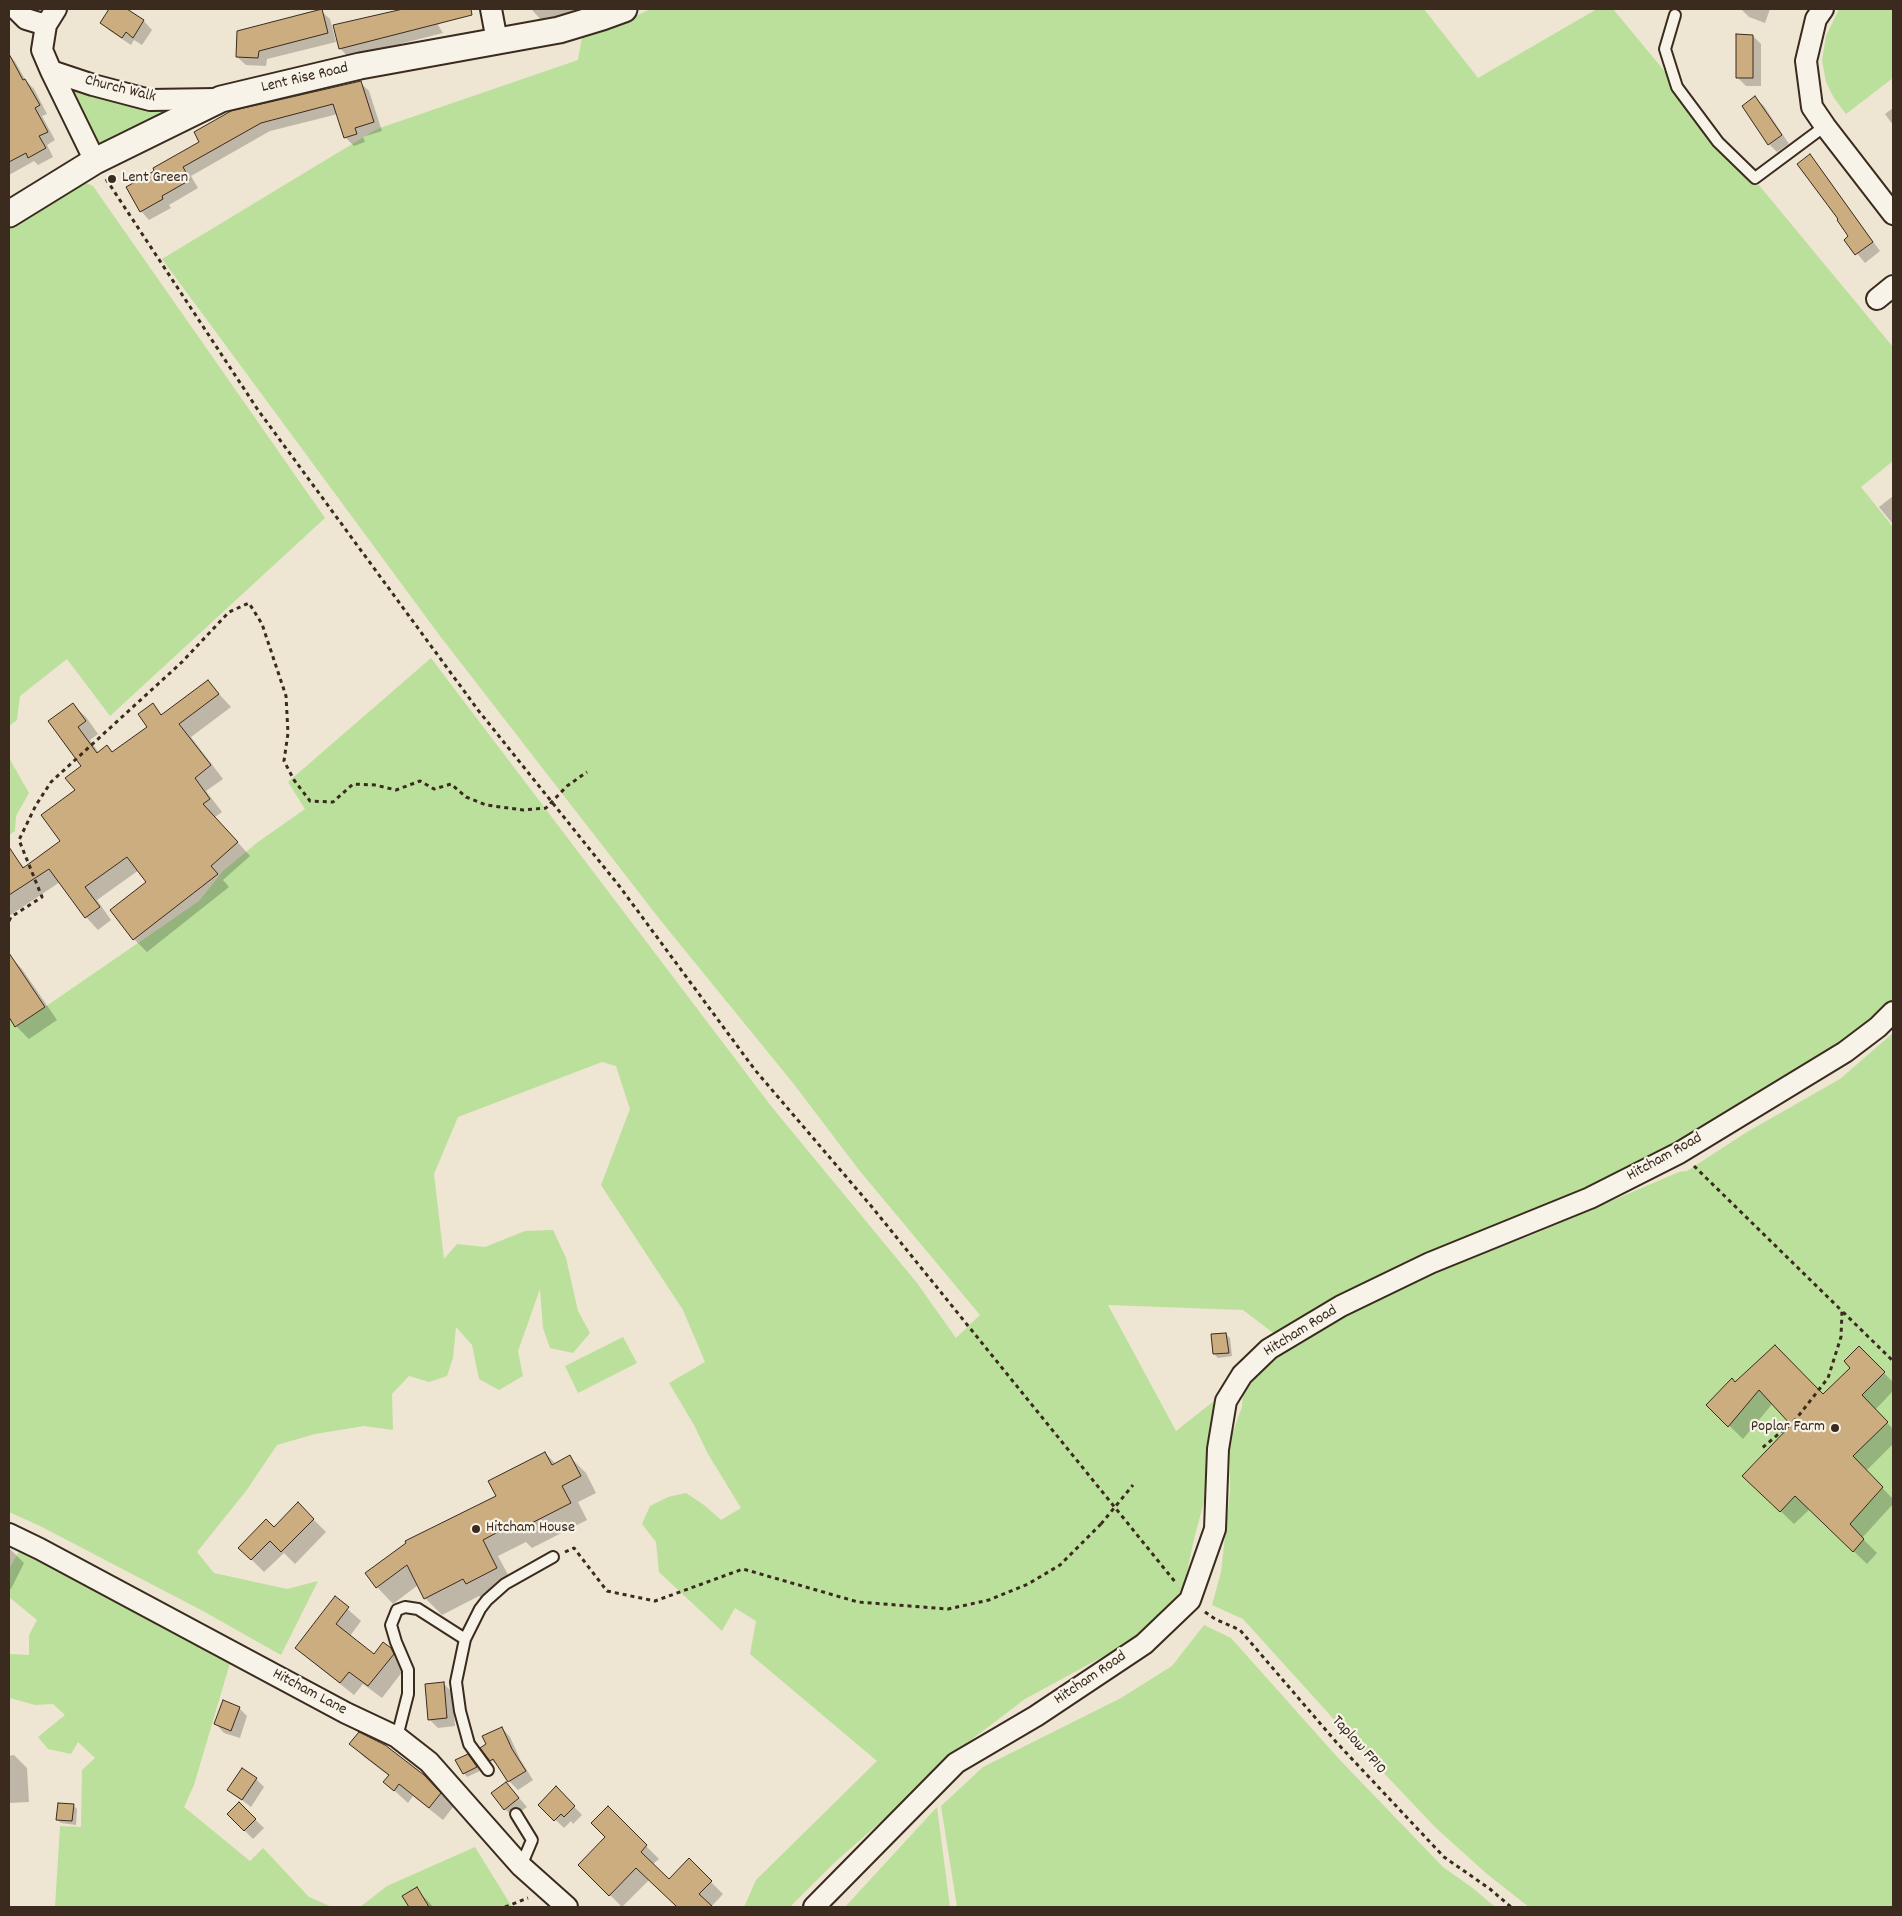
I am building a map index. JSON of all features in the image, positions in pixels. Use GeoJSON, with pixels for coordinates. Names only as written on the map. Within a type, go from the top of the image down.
{"type":"FeatureCollection","features":[{"type":"Feature","properties":{"kind":"street","name":"Church Walk"},"geometry":{"type":"LineString","coordinates":[[16,9],[26,20],[51,17],[42,50],[95,161]]}},
{"type":"Feature","properties":{"kind":"street"},"geometry":{"type":"LineString","coordinates":[[491,9],[497,41]]}},
{"type":"Feature","properties":{"kind":"street","name":"Lent Rise Road"},"geometry":{"type":"LineString","coordinates":[[9,214],[95,161],[221,99],[360,66],[559,30],[624,9]]}},
{"type":"Feature","properties":{"kind":"street"},"geometry":{"type":"LineString","coordinates":[[1823,9],[1816,20],[1806,61],[1812,107],[1893,214]]}},
{"type":"Feature","properties":{"kind":"street","name":"Church Walk"},"geometry":{"type":"LineString","coordinates":[[51,71],[93,85],[150,100],[221,99]]}},
{"type":"Feature","properties":{"kind":"street"},"geometry":{"type":"LineString","coordinates":[[1877,299],[1893,286]]}},
{"type":"Feature","properties":{"kind":"street","name":"Hitcham Road"},"geometry":{"type":"LineString","coordinates":[[814,1907],[956,1763],[1036,1716],[1144,1644],[1190,1600],[1214,1529],[1218,1449],[1226,1401],[1242,1375],[1269,1349],[1341,1306],[1430,1264],[1590,1198],[1680,1153],[1845,1052],[1878,1027],[1893,1012]]}},
{"type":"Feature","properties":{"kind":"street","name":"Hitcham Lane"},"geometry":{"type":"LineString","coordinates":[[9,1534],[346,1713],[398,1737],[429,1762],[521,1866],[567,1907]]}},
{"type":"Feature","properties":{"kind":"lane"},"geometry":{"type":"LineString","coordinates":[[1675,15],[1665,49],[1677,87],[1718,142],[1755,178],[1825,126]]}},
{"type":"Feature","properties":{"kind":"lane"},"geometry":{"type":"LineString","coordinates":[[488,1770],[469,1744],[460,1711],[456,1682],[465,1639],[480,1609],[487,1600],[505,1584],[553,1557]]}},
{"type":"Feature","properties":{"kind":"lane"},"geometry":{"type":"LineString","coordinates":[[398,1737],[408,1694],[408,1670],[396,1642],[391,1624],[397,1610],[404,1607],[418,1609],[465,1639]]}},
{"type":"Feature","properties":{"kind":"lane"},"geometry":{"type":"LineString","coordinates":[[516,1814],[532,1840],[521,1866]]}},
{"type":"Feature","properties":{"kind":"path","name":"Taplow FP10"},"geometry":{"type":"LineString","coordinates":[[95,161],[264,418],[472,702],[620,887],[755,1070],[909,1253],[1190,1600],[1215,1620],[1240,1630],[1337,1743],[1444,1857],[1512,1907]]}},
{"type":"Feature","properties":{"kind":"path"},"geometry":{"type":"LineString","coordinates":[[9,921],[11,917],[42,897],[19,840],[36,805],[51,782],[182,662],[229,612],[249,603],[262,624],[286,696],[288,733],[284,761],[294,780],[310,801],[333,802],[353,784],[375,785],[396,790],[420,781],[434,789],[451,784],[466,797],[486,805],[523,810],[546,808],[567,786],[587,772]]}},
{"type":"Feature","properties":{"kind":"path"},"geometry":{"type":"LineString","coordinates":[[1680,1153],[1893,1360]]}},
{"type":"Feature","properties":{"kind":"path"},"geometry":{"type":"LineString","coordinates":[[1761,1449],[1796,1419],[1828,1378],[1842,1336],[1842,1311]]}},
{"type":"Feature","properties":{"kind":"path"},"geometry":{"type":"LineString","coordinates":[[553,1557],[574,1548],[607,1591],[655,1601],[744,1569],[858,1602],[948,1609],[989,1600],[1028,1584],[1060,1565],[1100,1524],[1132,1485]]}},
{"type":"Feature","properties":{"kind":"green space"},"geometry":{"type":"Polygon","coordinates":[[[650,9],[1424,9],[1478,78],[1597,9],[1613,9],[1893,347],[1893,461],[1861,487],[1893,527],[1893,999],[1867,1025],[1795,1078],[1584,1194],[1276,1335],[1243,1310],[1108,1305],[1176,1431],[1219,1397],[1215,1440],[1205,1498],[1185,1581],[1175,1602],[1137,1638],[1025,1699],[946,1759],[892,1812],[834,1863],[790,1907],[744,1907],[756,1880],[877,1761],[750,1654],[756,1621],[735,1608],[722,1631],[659,1572],[656,1542],[642,1524],[650,1506],[668,1497],[686,1493],[721,1520],[741,1508],[708,1454],[694,1425],[669,1383],[705,1362],[683,1310],[601,1185],[630,1109],[616,1066],[602,1062],[458,1117],[434,1174],[444,1259],[457,1244],[485,1247],[525,1231],[553,1230],[566,1258],[578,1311],[590,1333],[573,1353],[550,1348],[543,1328],[540,1289],[518,1351],[523,1376],[499,1390],[479,1379],[472,1345],[456,1327],[453,1358],[447,1376],[429,1382],[409,1376],[392,1394],[393,1430],[364,1426],[315,1434],[277,1445],[246,1491],[197,1552],[214,1573],[287,1589],[318,1581],[281,1655],[203,1611],[40,1526],[9,1512],[9,1017],[16,1027],[199,901],[223,871],[258,842],[305,809],[288,782],[431,658],[771,1106],[917,1283],[956,1338],[980,1315],[859,1170],[793,1083],[661,921],[440,636],[162,259],[377,129],[578,60],[582,37],[624,22],[650,9]]]}},
{"type":"Feature","properties":{"kind":"green space"},"geometry":{"type":"Polygon","coordinates":[[[1839,9],[1893,9],[1893,78],[1846,114],[1834,98],[1826,82],[1822,60],[1826,36],[1839,9]]]}},
{"type":"Feature","properties":{"kind":"green space"},"geometry":{"type":"Polygon","coordinates":[[[64,74],[174,105],[98,150],[64,74]]]}},
{"type":"Feature","properties":{"kind":"green space"},"geometry":{"type":"Polygon","coordinates":[[[86,183],[93,186],[325,518],[110,716],[67,659],[20,696],[17,720],[9,726],[9,229],[86,183]]]}},
{"type":"Feature","properties":{"kind":"green space"},"geometry":{"type":"Polygon","coordinates":[[[9,758],[29,793],[16,816],[15,831],[9,835],[9,758]]]}},
{"type":"Feature","properties":{"kind":"green space"},"geometry":{"type":"Polygon","coordinates":[[[1893,1033],[1893,1907],[1529,1907],[1487,1874],[1436,1828],[1359,1747],[1243,1619],[1212,1605],[1221,1572],[1230,1492],[1230,1440],[1242,1407],[1243,1389],[1268,1363],[1326,1323],[1429,1273],[1532,1235],[1679,1172],[1687,1171],[1747,1132],[1840,1079],[1893,1033]]]}},
{"type":"Feature","properties":{"kind":"green space"},"geometry":{"type":"Polygon","coordinates":[[[623,1337],[637,1363],[578,1393],[565,1366],[623,1337]]]}},
{"type":"Feature","properties":{"kind":"green space"},"geometry":{"type":"Polygon","coordinates":[[[19,1551],[230,1663],[194,1785],[184,1807],[250,1861],[263,1848],[309,1897],[332,1907],[55,1907],[60,1826],[81,1827],[82,1770],[95,1758],[78,1742],[71,1754],[48,1749],[38,1737],[65,1715],[53,1704],[35,1705],[10,1698],[9,1696],[9,1654],[29,1655],[29,1635],[37,1620],[9,1597],[9,1569],[19,1551]]]}},
{"type":"Feature","properties":{"kind":"green space"},"geometry":{"type":"Polygon","coordinates":[[[1204,1625],[1231,1638],[1339,1759],[1443,1867],[1495,1907],[957,1907],[941,1806],[983,1767],[1121,1698],[1172,1666],[1204,1625]]]}},
{"type":"Feature","properties":{"kind":"green space"},"geometry":{"type":"Polygon","coordinates":[[[937,1807],[950,1907],[845,1907],[937,1807]]]}},
{"type":"Feature","properties":{"kind":"green space"},"geometry":{"type":"Polygon","coordinates":[[[475,1847],[512,1907],[360,1907],[387,1886],[475,1847]]]}},
{"type":"Feature","properties":{"kind":"building"},"geometry":{"type":"Polygon","coordinates":[[[109,9],[127,9],[144,20],[133,38],[126,32],[122,38],[100,23],[109,9]]]}},
{"type":"Feature","properties":{"kind":"building"},"geometry":{"type":"Polygon","coordinates":[[[322,9],[328,33],[259,51],[258,58],[236,57],[237,31],[322,9]]]}},
{"type":"Feature","properties":{"kind":"building"},"geometry":{"type":"Polygon","coordinates":[[[403,9],[471,9],[472,15],[339,49],[333,25],[403,9]]]}},
{"type":"Feature","properties":{"kind":"building"},"geometry":{"type":"Polygon","coordinates":[[[1736,34],[1753,35],[1753,78],[1736,78],[1736,34]]]}},
{"type":"Feature","properties":{"kind":"building"},"geometry":{"type":"Polygon","coordinates":[[[9,54],[23,80],[25,79],[40,105],[35,108],[48,132],[39,136],[46,148],[28,158],[26,153],[9,162],[9,54]]]}},
{"type":"Feature","properties":{"kind":"building"},"geometry":{"type":"Polygon","coordinates":[[[361,81],[374,122],[355,128],[357,134],[344,138],[333,104],[261,123],[183,167],[190,180],[162,196],[163,199],[140,212],[126,187],[154,171],[153,168],[199,142],[194,132],[231,111],[361,81]]]}},
{"type":"Feature","properties":{"kind":"building"},"geometry":{"type":"Polygon","coordinates":[[[1755,96],[1782,135],[1768,145],[1742,106],[1755,96]]]}},
{"type":"Feature","properties":{"kind":"building"},"geometry":{"type":"Polygon","coordinates":[[[1810,154],[1873,242],[1855,255],[1844,240],[1848,236],[1838,219],[1797,164],[1810,154]]]}},
{"type":"Feature","properties":{"kind":"building"},"geometry":{"type":"Polygon","coordinates":[[[208,680],[219,694],[179,724],[211,765],[195,778],[210,799],[203,804],[238,842],[211,866],[218,874],[133,940],[110,910],[146,882],[127,857],[85,887],[100,907],[85,918],[49,869],[9,895],[9,847],[23,868],[60,841],[41,815],[75,790],[65,778],[81,766],[48,721],[73,703],[86,721],[78,727],[97,753],[107,745],[112,752],[147,727],[138,714],[153,703],[161,715],[208,680]]]}},
{"type":"Feature","properties":{"kind":"building"},"geometry":{"type":"Polygon","coordinates":[[[9,953],[45,1007],[15,1027],[9,1017],[9,953]]]}},
{"type":"Feature","properties":{"kind":"building"},"geometry":{"type":"Polygon","coordinates":[[[1226,1333],[1229,1353],[1213,1354],[1211,1334],[1226,1333]]]}},
{"type":"Feature","properties":{"kind":"building"},"geometry":{"type":"Polygon","coordinates":[[[1775,1345],[1823,1394],[1850,1368],[1844,1361],[1859,1346],[1885,1372],[1862,1395],[1888,1422],[1853,1456],[1883,1487],[1850,1524],[1864,1539],[1853,1552],[1795,1496],[1780,1512],[1742,1476],[1791,1425],[1759,1390],[1728,1427],[1706,1405],[1732,1378],[1735,1382],[1775,1345]]]}},
{"type":"Feature","properties":{"kind":"building","name":"Hitcham House"},"geometry":{"type":"Polygon","coordinates":[[[545,1452],[552,1465],[570,1455],[581,1476],[562,1486],[571,1503],[514,1532],[511,1525],[483,1540],[497,1568],[466,1584],[463,1579],[424,1599],[407,1565],[376,1588],[365,1573],[406,1543],[405,1541],[496,1496],[488,1481],[545,1452]]]}},
{"type":"Feature","properties":{"kind":"building"},"geometry":{"type":"Polygon","coordinates":[[[298,1502],[314,1519],[281,1552],[270,1541],[251,1560],[238,1548],[266,1519],[274,1527],[298,1502]]]}},
{"type":"Feature","properties":{"kind":"building"},"geometry":{"type":"Polygon","coordinates":[[[335,1596],[349,1607],[336,1624],[374,1654],[383,1642],[391,1648],[394,1654],[368,1686],[349,1672],[340,1683],[295,1648],[335,1596]]]}},
{"type":"Feature","properties":{"kind":"building"},"geometry":{"type":"Polygon","coordinates":[[[444,1682],[447,1718],[428,1720],[425,1684],[444,1682]]]}},
{"type":"Feature","properties":{"kind":"building"},"geometry":{"type":"Polygon","coordinates":[[[223,1700],[240,1707],[231,1731],[214,1724],[223,1700]]]}},
{"type":"Feature","properties":{"kind":"building"},"geometry":{"type":"Polygon","coordinates":[[[502,1727],[512,1749],[526,1771],[508,1782],[493,1759],[490,1761],[480,1748],[486,1744],[482,1736],[502,1727]]]}},
{"type":"Feature","properties":{"kind":"building"},"geometry":{"type":"Polygon","coordinates":[[[359,1732],[385,1745],[424,1775],[441,1793],[429,1808],[399,1784],[394,1791],[383,1782],[389,1775],[349,1744],[359,1732]]]}},
{"type":"Feature","properties":{"kind":"building"},"geometry":{"type":"Polygon","coordinates":[[[468,1754],[477,1767],[463,1774],[455,1760],[468,1754]]]}},
{"type":"Feature","properties":{"kind":"building"},"geometry":{"type":"Polygon","coordinates":[[[242,1768],[257,1778],[242,1800],[227,1790],[242,1768]]]}},
{"type":"Feature","properties":{"kind":"building"},"geometry":{"type":"Polygon","coordinates":[[[506,1782],[519,1798],[504,1810],[491,1793],[506,1782]]]}},
{"type":"Feature","properties":{"kind":"building"},"geometry":{"type":"Polygon","coordinates":[[[556,1786],[575,1806],[564,1817],[561,1814],[554,1821],[538,1805],[556,1786]]]}},
{"type":"Feature","properties":{"kind":"building"},"geometry":{"type":"Polygon","coordinates":[[[239,1802],[256,1819],[244,1831],[227,1814],[239,1802]]]}},
{"type":"Feature","properties":{"kind":"building"},"geometry":{"type":"Polygon","coordinates":[[[58,1803],[74,1804],[72,1821],[56,1820],[58,1803]]]}},
{"type":"Feature","properties":{"kind":"building"},"geometry":{"type":"Polygon","coordinates":[[[608,1806],[647,1845],[641,1852],[669,1879],[689,1858],[712,1881],[699,1894],[713,1907],[677,1907],[636,1868],[609,1896],[578,1865],[605,1837],[591,1823],[608,1806]]]}},
{"type":"Feature","properties":{"kind":"building"},"geometry":{"type":"Polygon","coordinates":[[[417,1887],[429,1907],[409,1907],[402,1896],[417,1887]]]}},
{"type":"Feature","properties":{"kind":"place","name":"Lent Green"},"geometry":{"type":"Point","coordinates":[112,179]}},
{"type":"Feature","properties":{"kind":"place","name":"Poplar Farm"},"geometry":{"type":"Point","coordinates":[1835,1428]}},
{"type":"Feature","properties":{"kind":"place","name":"Hitcham House"},"geometry":{"type":"Point","coordinates":[476,1529]}}]}
